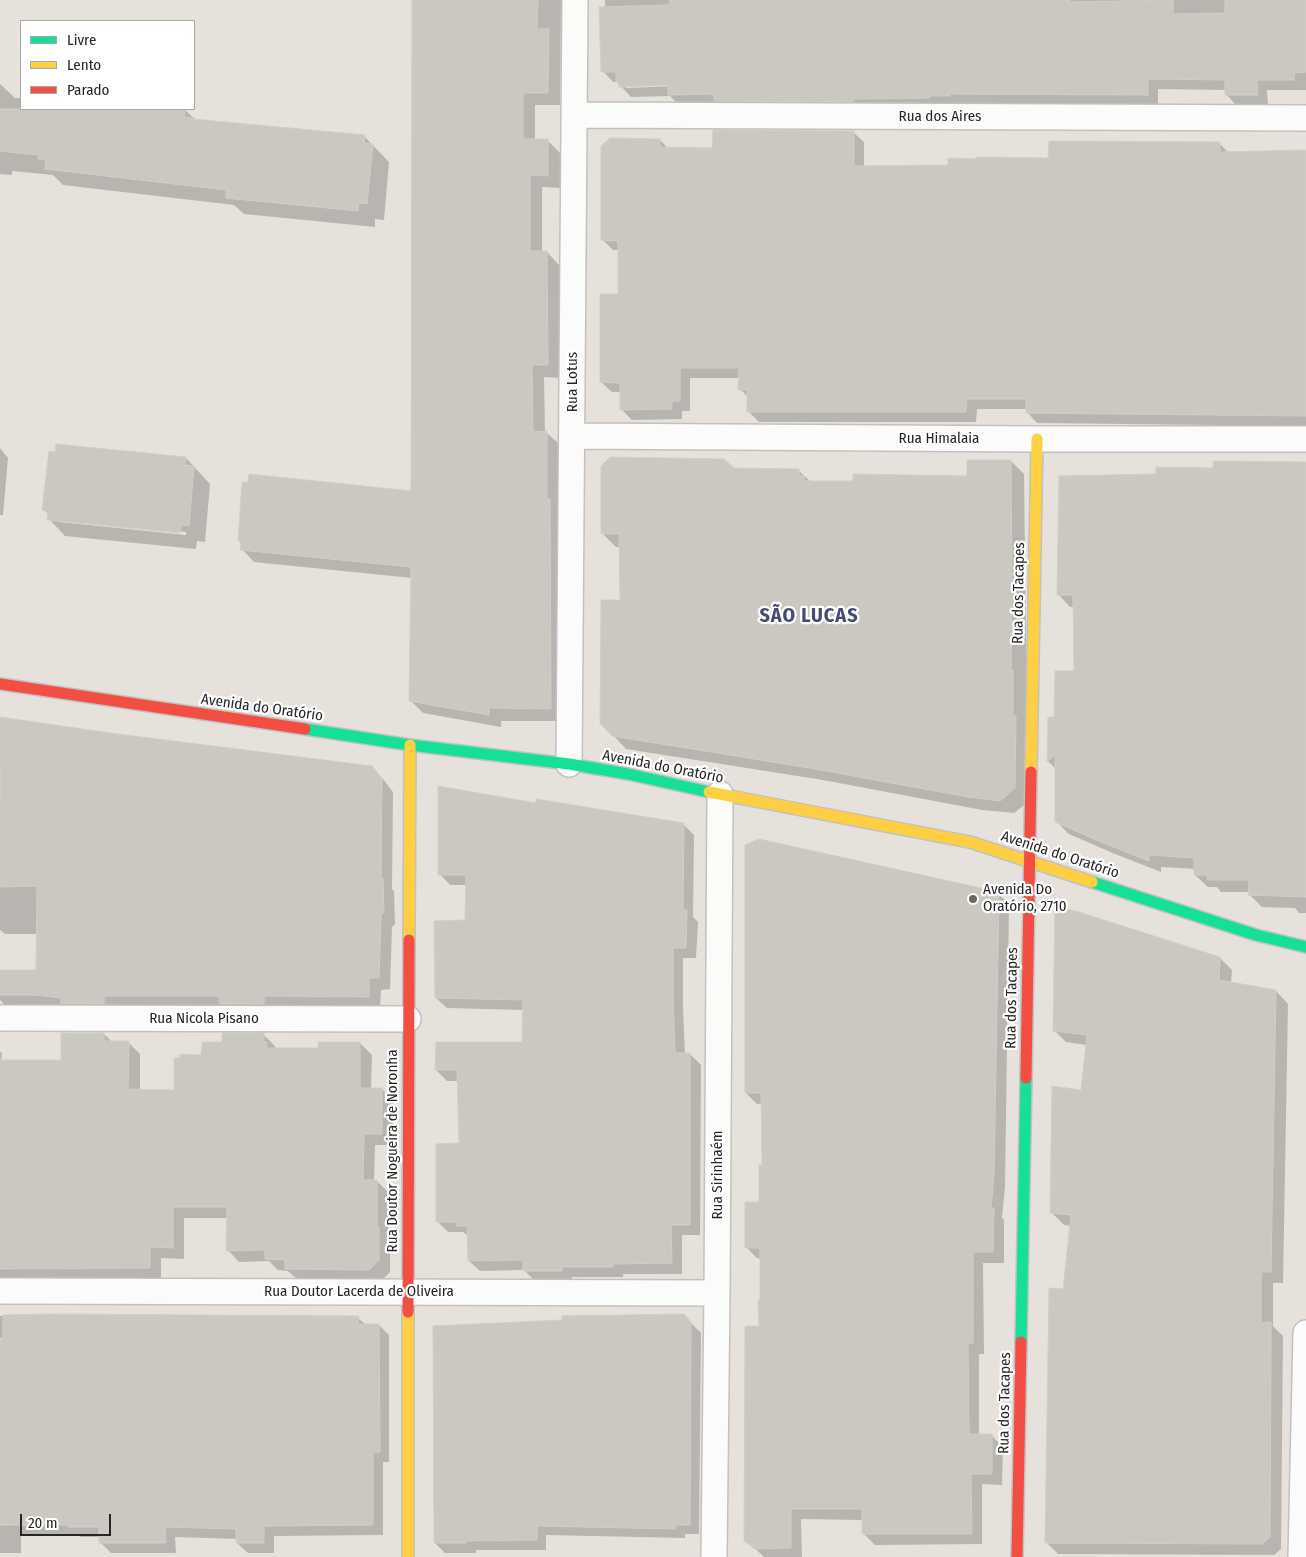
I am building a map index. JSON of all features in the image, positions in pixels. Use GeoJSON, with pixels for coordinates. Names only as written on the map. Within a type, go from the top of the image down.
{"type":"FeatureCollection","features":[{"type":"Feature","properties":{"kind":"street","name":"Rua Lotus"},"geometry":{"type":"LineString","coordinates":[[569,764],[575,0]]}},
{"type":"Feature","properties":{"kind":"street","name":"Rua dos Aires"},"geometry":{"type":"LineString","coordinates":[[575,115],[1306,118]]}},
{"type":"Feature","properties":{"kind":"street","name":"Rua Himalaia"},"geometry":{"type":"LineString","coordinates":[[573,436],[1306,439]]}},
{"type":"Feature","properties":{"kind":"street","name":"Rua dos Tacapes"},"geometry":{"type":"LineString","coordinates":[[1018,1557],[1037,439]]}},
{"type":"Feature","properties":{"kind":"street","name":"Avenida do Oratório"},"geometry":{"type":"LineString","coordinates":[[0,684],[410,745],[569,764],[970,842],[1256,935],[1306,947]]}},
{"type":"Feature","properties":{"kind":"street","name":"Rua Doutor Nogueira de Noronha"},"geometry":{"type":"LineString","coordinates":[[408,1557],[410,745]]}},
{"type":"Feature","properties":{"kind":"street","name":"Rua Sirinhaém"},"geometry":{"type":"LineString","coordinates":[[714,1557],[720,794]]}},
{"type":"Feature","properties":{"kind":"street","name":"Rua Nicola Pisano"},"geometry":{"type":"LineString","coordinates":[[0,1018],[408,1019]]}},
{"type":"Feature","properties":{"kind":"street","name":"Rua Doutor Lacerda de Oliveira"},"geometry":{"type":"LineString","coordinates":[[0,1291],[717,1293]]}},
{"type":"Feature","properties":{"kind":"street"},"geometry":{"type":"LineString","coordinates":[[1301,1557],[1306,1333]]}},
{"type":"Feature","properties":{"kind":"building"},"geometry":{"type":"Polygon","coordinates":[[[412,0],[538,0],[537,29],[549,29],[548,93],[523,93],[523,139],[548,139],[548,176],[530,175],[530,251],[547,251],[548,365],[532,365],[533,432],[547,431],[547,499],[550,499],[551,709],[489,708],[489,715],[409,701],[411,567],[240,550],[241,541],[238,541],[242,482],[248,482],[249,474],[411,491],[412,0]]]}},
{"type":"Feature","properties":{"kind":"building"},"geometry":{"type":"Polygon","coordinates":[[[670,0],[1070,0],[1070,2],[1173,0],[1173,14],[1225,13],[1225,0],[1306,0],[1306,72],[1294,73],[1294,80],[1257,80],[1258,95],[1225,95],[1225,80],[1148,79],[1148,95],[950,94],[950,96],[930,96],[930,98],[853,99],[853,102],[714,101],[714,94],[668,95],[668,85],[619,87],[618,82],[616,82],[616,72],[601,72],[599,7],[669,5],[670,0]]]}},
{"type":"Feature","properties":{"kind":"building"},"geometry":{"type":"Polygon","coordinates":[[[0,109],[185,110],[184,117],[193,119],[365,135],[364,143],[373,144],[367,204],[359,203],[358,211],[226,198],[226,190],[45,169],[46,160],[38,159],[38,155],[0,151],[0,109]]]}},
{"type":"Feature","properties":{"kind":"building"},"geometry":{"type":"Polygon","coordinates":[[[713,130],[854,131],[854,166],[948,165],[948,158],[1048,158],[1049,141],[1220,142],[1220,152],[1306,150],[1306,416],[1026,413],[1026,399],[967,399],[966,412],[747,412],[747,390],[738,390],[739,368],[680,368],[680,401],[672,401],[672,409],[620,410],[620,383],[600,382],[600,294],[618,294],[618,241],[601,240],[601,146],[610,138],[660,139],[660,147],[712,148],[713,130]]]}},
{"type":"Feature","properties":{"kind":"building"},"geometry":{"type":"Polygon","coordinates":[[[56,444],[186,457],[185,465],[194,466],[189,526],[181,525],[180,533],[47,520],[48,511],[42,510],[49,451],[55,452],[56,444]]]}},
{"type":"Feature","properties":{"kind":"building"},"geometry":{"type":"Polygon","coordinates":[[[610,457],[724,459],[734,468],[799,469],[799,476],[804,476],[804,481],[853,481],[853,474],[967,476],[967,460],[1011,460],[1011,670],[1013,670],[1013,716],[1016,716],[1015,788],[1000,801],[968,797],[810,768],[612,736],[600,723],[601,600],[620,600],[619,534],[601,534],[601,466],[610,457]]]}},
{"type":"Feature","properties":{"kind":"building"},"geometry":{"type":"Polygon","coordinates":[[[1213,461],[1306,462],[1306,897],[1248,895],[1249,880],[1208,880],[1207,875],[1194,875],[1194,858],[1149,855],[1149,861],[1055,822],[1055,755],[1047,762],[1048,717],[1054,717],[1055,671],[1074,671],[1073,595],[1057,595],[1059,476],[1156,474],[1156,467],[1213,468],[1213,461]]]}},
{"type":"Feature","properties":{"kind":"building"},"geometry":{"type":"Polygon","coordinates":[[[0,717],[372,766],[382,779],[381,878],[383,878],[384,912],[381,915],[379,978],[369,978],[369,997],[264,996],[264,1004],[220,1004],[219,996],[104,996],[104,1004],[61,1004],[61,998],[37,995],[0,995],[0,970],[36,970],[37,886],[0,887],[0,717]]]}},
{"type":"Feature","properties":{"kind":"building"},"geometry":{"type":"Polygon","coordinates":[[[438,786],[536,803],[536,799],[684,823],[683,910],[687,910],[686,948],[673,948],[673,995],[675,1053],[690,1053],[690,1225],[671,1225],[672,1263],[613,1264],[613,1267],[562,1267],[562,1271],[523,1271],[523,1260],[468,1261],[467,1226],[456,1226],[456,1222],[436,1222],[436,1144],[459,1143],[457,1070],[435,1070],[436,1042],[522,1042],[523,1000],[435,998],[434,921],[465,920],[466,875],[438,875],[438,786]]]}},
{"type":"Feature","properties":{"kind":"building"},"geometry":{"type":"Polygon","coordinates":[[[759,839],[999,892],[994,1176],[991,1208],[994,1208],[993,1252],[973,1252],[973,1343],[968,1343],[969,1434],[992,1434],[992,1474],[971,1474],[972,1534],[862,1534],[862,1509],[791,1509],[791,1548],[755,1549],[744,1541],[745,1326],[759,1326],[758,1300],[760,1300],[760,1248],[745,1248],[745,1202],[759,1202],[759,1165],[762,1165],[761,1093],[745,1093],[745,845],[759,839]]]}},
{"type":"Feature","properties":{"kind":"building"},"geometry":{"type":"Polygon","coordinates":[[[1055,906],[1220,957],[1219,980],[1276,990],[1271,1272],[1261,1272],[1261,1323],[1271,1322],[1270,1537],[1262,1544],[1045,1543],[1049,1288],[1063,1289],[1071,1215],[1050,1213],[1052,1086],[1081,1090],[1087,1035],[1053,1031],[1055,906]]]}},
{"type":"Feature","properties":{"kind":"building"},"geometry":{"type":"Polygon","coordinates":[[[61,1033],[104,1033],[104,1041],[129,1041],[128,1089],[174,1090],[174,1058],[180,1058],[180,1054],[201,1055],[202,1042],[222,1042],[222,1033],[264,1033],[264,1042],[267,1042],[266,1048],[318,1048],[318,1042],[360,1042],[360,1088],[382,1088],[382,1134],[364,1134],[363,1180],[377,1180],[379,1260],[369,1270],[285,1269],[285,1260],[265,1259],[265,1250],[226,1251],[227,1207],[173,1207],[173,1248],[150,1247],[150,1268],[0,1269],[0,1060],[61,1060],[61,1033]]]}},
{"type":"Feature","properties":{"kind":"building"},"geometry":{"type":"Polygon","coordinates":[[[684,1314],[691,1322],[690,1525],[675,1525],[675,1529],[537,1526],[537,1540],[434,1543],[433,1326],[562,1320],[562,1316],[684,1314]]]}},
{"type":"Feature","properties":{"kind":"building"},"geometry":{"type":"Polygon","coordinates":[[[3,1315],[359,1316],[358,1324],[379,1324],[380,1452],[373,1452],[373,1525],[264,1526],[264,1543],[236,1543],[236,1529],[165,1527],[166,1543],[99,1543],[99,1527],[0,1525],[0,1338],[3,1338],[3,1315]]]}},
{"type":"Feature","properties":{"kind":"traffic: fast"},"geometry":{"type":"LineString","coordinates":[[305,729],[410,745],[569,764],[628,774],[709,792]]}},
{"type":"Feature","properties":{"kind":"traffic: fast"},"geometry":{"type":"LineString","coordinates":[[1092,882],[1256,935],[1306,947]]}},
{"type":"Feature","properties":{"kind":"traffic: fast"},"geometry":{"type":"LineString","coordinates":[[1021,1342],[1026,1078]]}},
{"type":"Feature","properties":{"kind":"traffic: slow"},"geometry":{"type":"LineString","coordinates":[[1031,772],[1037,439]]}},
{"type":"Feature","properties":{"kind":"traffic: slow"},"geometry":{"type":"LineString","coordinates":[[409,940],[410,745]]}},
{"type":"Feature","properties":{"kind":"traffic: slow"},"geometry":{"type":"LineString","coordinates":[[709,792],[970,842],[1092,882]]}},
{"type":"Feature","properties":{"kind":"traffic: slow"},"geometry":{"type":"LineString","coordinates":[[408,1312],[408,1557]]}},
{"type":"Feature","properties":{"kind":"traffic: jam"},"geometry":{"type":"LineString","coordinates":[[0,684],[305,729]]}},
{"type":"Feature","properties":{"kind":"traffic: jam"},"geometry":{"type":"LineString","coordinates":[[1026,1078],[1031,772]]}},
{"type":"Feature","properties":{"kind":"traffic: jam"},"geometry":{"type":"LineString","coordinates":[[408,1312],[409,940]]}},
{"type":"Feature","properties":{"kind":"traffic: jam"},"geometry":{"type":"LineString","coordinates":[[1017,1557],[1021,1342]]}},
{"type":"Feature","properties":{"kind":"place","name":"Avenida Do Oratório, 2710"},"geometry":{"type":"Point","coordinates":[973,899]}},
{"type":"Feature","properties":{"kind":"district","name":"SÃO LUCAS"},"geometry":{"type":"Point","coordinates":[809,616]}}]}
